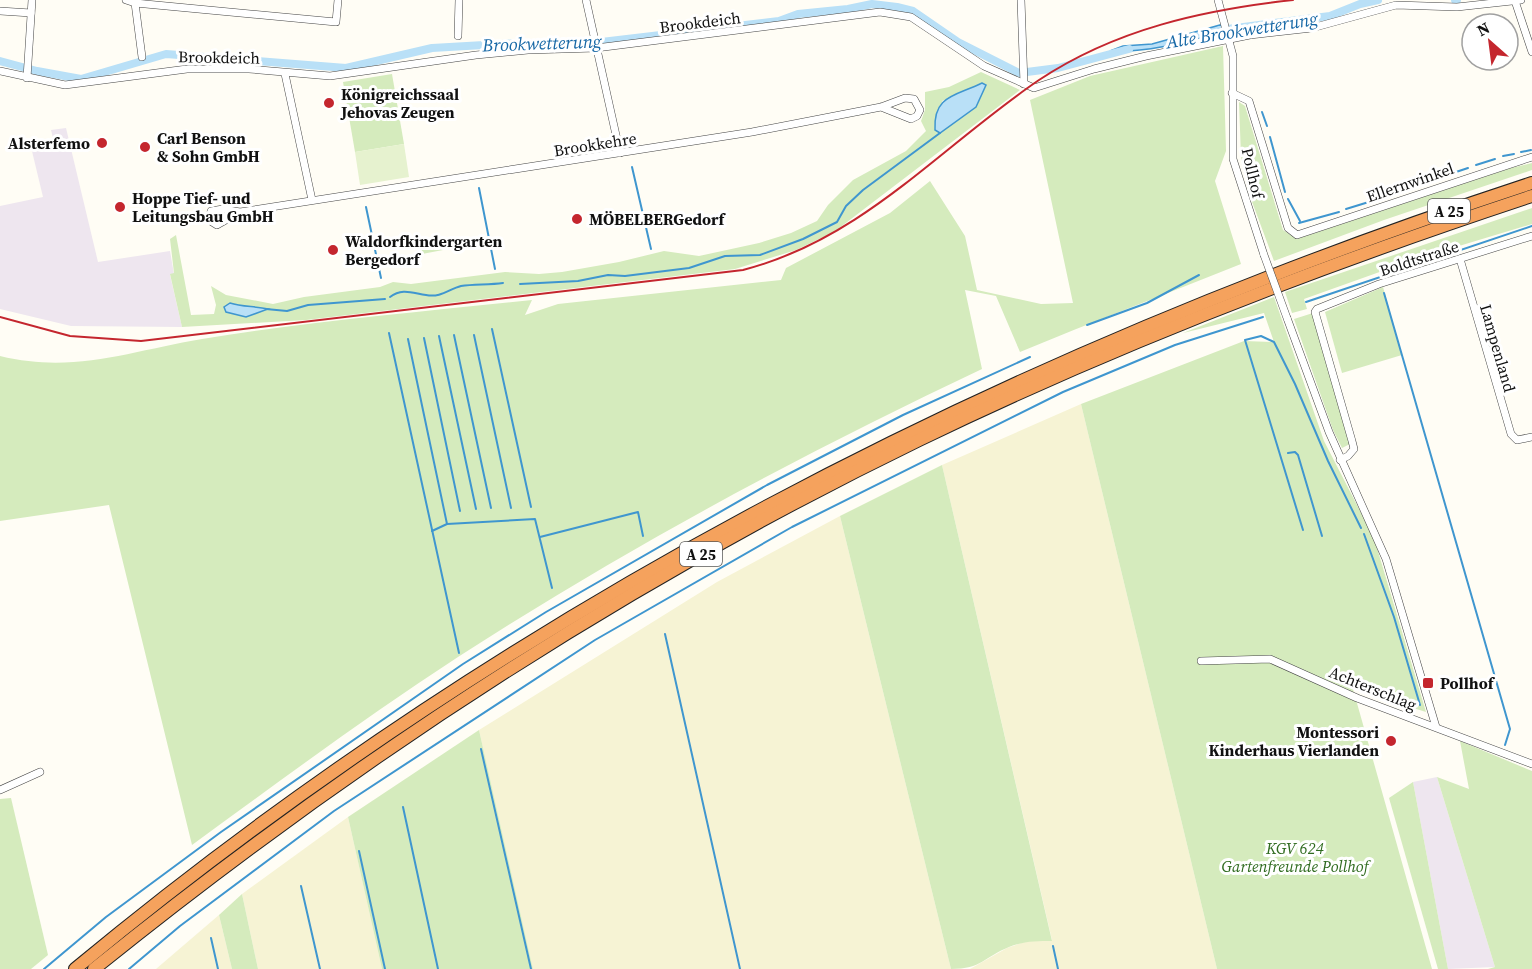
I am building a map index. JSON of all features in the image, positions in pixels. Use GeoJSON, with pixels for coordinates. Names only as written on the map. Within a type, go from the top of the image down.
{"type":"FeatureCollection","features":[{"type":"Feature","properties":{"kind":"highway","name":"A 25"},"geometry":{"type":"LineString","coordinates":[[75,969],[258,826],[410,719],[567,619],[727,526],[912,430],[1176,312],[1367,239],[1532,183]]}},
{"type":"Feature","properties":{"kind":"highway","name":"A 25"},"geometry":{"type":"LineString","coordinates":[[94,969],[265,836],[418,729],[575,628],[732,537],[918,440],[1073,369],[1282,283],[1532,196]]}},
{"type":"Feature","properties":{"kind":"street"},"geometry":{"type":"LineString","coordinates":[[28,75],[32,0]]}},
{"type":"Feature","properties":{"kind":"street"},"geometry":{"type":"LineString","coordinates":[[126,0],[135,3],[336,22],[338,0]]}},
{"type":"Feature","properties":{"kind":"street"},"geometry":{"type":"LineString","coordinates":[[458,36],[459,0]]}},
{"type":"Feature","properties":{"kind":"street"},"geometry":{"type":"LineString","coordinates":[[586,0],[621,153]]}},
{"type":"Feature","properties":{"kind":"street"},"geometry":{"type":"LineString","coordinates":[[1021,0],[1024,84]]}},
{"type":"Feature","properties":{"kind":"street","name":"Pollhof"},"geometry":{"type":"LineString","coordinates":[[1218,0],[1233,56],[1233,159],[1264,255],[1340,460]]}},
{"type":"Feature","properties":{"kind":"street"},"geometry":{"type":"LineString","coordinates":[[1518,1],[1532,52]]}},
{"type":"Feature","properties":{"kind":"street","name":"Brookdeich"},"geometry":{"type":"LineString","coordinates":[[0,71],[78,85],[187,69],[249,69],[285,74],[351,75],[528,50],[888,12],[911,17],[984,66],[1036,88],[1094,69],[1229,38],[1312,28],[1396,5],[1457,7],[1518,1]]}},
{"type":"Feature","properties":{"kind":"street"},"geometry":{"type":"LineString","coordinates":[[135,3],[142,57]]}},
{"type":"Feature","properties":{"kind":"street"},"geometry":{"type":"LineString","coordinates":[[0,11],[32,13]]}},
{"type":"Feature","properties":{"kind":"street"},"geometry":{"type":"LineString","coordinates":[[285,74],[312,200]]}},
{"type":"Feature","properties":{"kind":"street","name":"Pollhof"},"geometry":{"type":"LineString","coordinates":[[1232,93],[1249,101],[1288,228],[1297,235]]}},
{"type":"Feature","properties":{"kind":"street","name":"Brookkehre"},"geometry":{"type":"LineString","coordinates":[[240,212],[752,132],[881,107],[910,98],[918,102],[920,110],[917,116],[911,119],[881,107]]}},
{"type":"Feature","properties":{"kind":"street","name":"Ellernwinkel"},"geometry":{"type":"LineString","coordinates":[[1297,235],[1532,157]]}},
{"type":"Feature","properties":{"kind":"street","name":"Boldtstraße"},"geometry":{"type":"LineString","coordinates":[[1340,460],[1348,456],[1354,448],[1315,312],[1317,309],[1379,284],[1532,236]]}},
{"type":"Feature","properties":{"kind":"street","name":"Lampenland"},"geometry":{"type":"LineString","coordinates":[[1460,259],[1503,415],[1511,434],[1517,440],[1532,437]]}},
{"type":"Feature","properties":{"kind":"street"},"geometry":{"type":"LineString","coordinates":[[1340,460],[1386,559],[1436,727]]}},
{"type":"Feature","properties":{"kind":"street","name":"Achterschlag"},"geometry":{"type":"LineString","coordinates":[[1201,661],[1270,659],[1357,698],[1532,764]]}},
{"type":"Feature","properties":{"kind":"street"},"geometry":{"type":"LineString","coordinates":[[0,790],[40,772]]}},
{"type":"Feature","properties":{"kind":"shaded area"},"geometry":{"type":"Polygon","coordinates":[[[66,128],[98,262],[170,251],[174,274],[170,275],[182,327],[71,326],[0,309],[0,206],[43,197],[31,147],[54,142],[51,130],[66,128]]]}},
{"type":"Feature","properties":{"kind":"shaded area"},"geometry":{"type":"Polygon","coordinates":[[[1081,404],[1217,969],[970,969],[1007,948],[1027,941],[1052,940],[942,465],[1081,404]]]}},
{"type":"Feature","properties":{"kind":"shaded area"},"geometry":{"type":"Polygon","coordinates":[[[840,516],[951,969],[533,969],[479,730],[717,582],[840,516]]]}},
{"type":"Feature","properties":{"kind":"shaded area"},"geometry":{"type":"Polygon","coordinates":[[[1437,777],[1495,967],[1448,969],[1413,782],[1437,777]]]}},
{"type":"Feature","properties":{"kind":"shaded area"},"geometry":{"type":"Polygon","coordinates":[[[348,817],[382,969],[258,969],[242,894],[348,817]]]}},
{"type":"Feature","properties":{"kind":"shaded area"},"geometry":{"type":"Polygon","coordinates":[[[219,915],[232,969],[156,969],[219,915]]]}},
{"type":"Feature","properties":{"kind":"green space"},"geometry":{"type":"Polygon","coordinates":[[[1223,46],[1226,151],[1215,181],[1241,264],[1020,352],[996,296],[965,290],[982,369],[781,469],[585,578],[424,679],[192,845],[109,505],[0,521],[0,356],[27,361],[77,362],[202,339],[325,322],[532,300],[525,315],[558,304],[781,280],[786,268],[890,213],[930,181],[965,236],[977,290],[1041,304],[1073,303],[1030,100],[1090,76],[1223,46]]]}},
{"type":"Feature","properties":{"kind":"green space"},"geometry":{"type":"Polygon","coordinates":[[[981,72],[1020,90],[834,232],[796,250],[735,269],[306,320],[182,327],[170,274],[174,273],[170,239],[176,235],[191,315],[214,314],[216,305],[211,286],[226,295],[273,304],[304,297],[380,287],[393,282],[411,284],[505,272],[539,274],[562,272],[664,251],[699,256],[759,243],[791,233],[817,221],[828,205],[853,180],[906,151],[926,131],[921,121],[925,110],[925,92],[949,87],[981,72]],[[982,83],[942,101],[940,133],[976,107],[986,85],[982,83]]]}},
{"type":"Feature","properties":{"kind":"green space"},"geometry":{"type":"Polygon","coordinates":[[[392,74],[404,144],[355,152],[343,82],[392,74]]]}},
{"type":"Feature","properties":{"kind":"green space"},"geometry":{"type":"Polygon","coordinates":[[[1239,102],[1245,106],[1283,230],[1297,239],[1511,168],[1532,163],[1532,170],[1384,220],[1274,261],[1251,199],[1241,157],[1239,102]]]}},
{"type":"Feature","properties":{"kind":"green space"},"geometry":{"type":"Polygon","coordinates":[[[404,144],[409,177],[360,185],[355,152],[404,144]]]}},
{"type":"Feature","properties":{"kind":"green space"},"geometry":{"type":"Polygon","coordinates":[[[1532,208],[1532,224],[1416,259],[1304,299],[1307,309],[1292,313],[1285,292],[1532,208]]]}},
{"type":"Feature","properties":{"kind":"green space"},"geometry":{"type":"Polygon","coordinates":[[[439,235],[443,250],[422,254],[421,238],[434,238],[439,235]]]}},
{"type":"Feature","properties":{"kind":"green space"},"geometry":{"type":"Polygon","coordinates":[[[1383,287],[1402,355],[1342,373],[1325,312],[1383,287]]]}},
{"type":"Feature","properties":{"kind":"green space","name":"KGV 624 Gartenfreunde Pollhof"},"geometry":{"type":"Polygon","coordinates":[[[1274,297],[1324,441],[1374,538],[1426,712],[1353,689],[1432,969],[1217,969],[1081,404],[1244,341],[1274,342],[1264,313],[1183,333],[1274,297]]]}},
{"type":"Feature","properties":{"kind":"green space"},"geometry":{"type":"Polygon","coordinates":[[[1313,313],[1350,444],[1342,448],[1333,430],[1294,319],[1313,313]]]}},
{"type":"Feature","properties":{"kind":"green space"},"geometry":{"type":"Polygon","coordinates":[[[942,465],[1052,941],[1015,945],[976,965],[951,969],[840,516],[942,465]]]}},
{"type":"Feature","properties":{"kind":"green space"},"geometry":{"type":"Polygon","coordinates":[[[479,730],[533,969],[382,969],[348,817],[479,730]]]}},
{"type":"Feature","properties":{"kind":"green space"},"geometry":{"type":"Polygon","coordinates":[[[1460,741],[1532,771],[1532,969],[1488,969],[1495,967],[1437,777],[1469,789],[1460,741]]]}},
{"type":"Feature","properties":{"kind":"green space"},"geometry":{"type":"Polygon","coordinates":[[[1413,782],[1448,969],[1438,969],[1389,798],[1413,782]]]}},
{"type":"Feature","properties":{"kind":"green space"},"geometry":{"type":"Polygon","coordinates":[[[11,798],[48,955],[31,969],[0,969],[0,799],[11,798]]]}},
{"type":"Feature","properties":{"kind":"green space"},"geometry":{"type":"Polygon","coordinates":[[[242,894],[258,969],[232,969],[219,915],[242,894]]]}},
{"type":"Feature","properties":{"kind":"water"},"geometry":{"type":"Polygon","coordinates":[[[1220,25],[1222,32],[1180,43],[1152,49],[1110,51],[1123,46],[1152,44],[1220,25]]]}},
{"type":"Feature","properties":{"kind":"water"},"geometry":{"type":"Polygon","coordinates":[[[982,83],[986,85],[976,107],[940,133],[935,130],[935,118],[942,103],[955,94],[982,83]]]}},
{"type":"Feature","properties":{"kind":"water"},"geometry":{"type":"Polygon","coordinates":[[[230,303],[268,309],[246,317],[226,312],[224,307],[230,303]]]}},
{"type":"Feature","properties":{"kind":"waterway","name":"Alte Brookwetterung"},"geometry":{"type":"LineString","coordinates":[[1220,30],[1330,16],[1360,4],[1378,0]]}},
{"type":"Feature","properties":{"kind":"waterway","name":"Brookwetterung"},"geometry":{"type":"LineString","coordinates":[[0,61],[81,79],[166,54],[346,68],[432,48],[519,43],[576,45],[779,21],[798,14],[872,4],[913,11],[958,42],[1019,73],[1058,68],[1129,49]]}},
{"type":"Feature","properties":{"kind":"waterway"},"geometry":{"type":"LineString","coordinates":[[1262,112],[1267,126]]}},
{"type":"Feature","properties":{"kind":"waterway"},"geometry":{"type":"LineString","coordinates":[[520,284],[578,281],[608,275],[625,276],[689,268],[725,256],[760,255],[803,239],[837,222],[846,206],[863,190],[940,133]]}},
{"type":"Feature","properties":{"kind":"waterway"},"geometry":{"type":"LineString","coordinates":[[1270,137],[1285,192]]}},
{"type":"Feature","properties":{"kind":"waterway"},"geometry":{"type":"LineString","coordinates":[[1521,152],[1531,150]]}},
{"type":"Feature","properties":{"kind":"waterway"},"geometry":{"type":"LineString","coordinates":[[1503,156],[1514,154]]}},
{"type":"Feature","properties":{"kind":"waterway"},"geometry":{"type":"LineString","coordinates":[[1476,165],[1495,159]]}},
{"type":"Feature","properties":{"kind":"waterway"},"geometry":{"type":"LineString","coordinates":[[632,167],[651,249]]}},
{"type":"Feature","properties":{"kind":"waterway"},"geometry":{"type":"LineString","coordinates":[[1417,185],[1468,168]]}},
{"type":"Feature","properties":{"kind":"waterway"},"geometry":{"type":"LineString","coordinates":[[479,188],[495,269]]}},
{"type":"Feature","properties":{"kind":"waterway"},"geometry":{"type":"LineString","coordinates":[[1381,197],[1408,189]]}},
{"type":"Feature","properties":{"kind":"waterway"},"geometry":{"type":"LineString","coordinates":[[1288,199],[1300,221]]}},
{"type":"Feature","properties":{"kind":"waterway"},"geometry":{"type":"LineString","coordinates":[[1346,209],[1372,201]]}},
{"type":"Feature","properties":{"kind":"waterway"},"geometry":{"type":"LineString","coordinates":[[366,207],[381,278]]}},
{"type":"Feature","properties":{"kind":"waterway"},"geometry":{"type":"LineString","coordinates":[[1299,223],[1339,212]]}},
{"type":"Feature","properties":{"kind":"waterway"},"geometry":{"type":"LineString","coordinates":[[1306,302],[1532,226]]}},
{"type":"Feature","properties":{"kind":"waterway"},"geometry":{"type":"LineString","coordinates":[[1087,325],[1147,303],[1199,275]]}},
{"type":"Feature","properties":{"kind":"waterway"},"geometry":{"type":"LineString","coordinates":[[390,297],[403,292],[431,296],[461,286],[503,283]]}},
{"type":"Feature","properties":{"kind":"waterway"},"geometry":{"type":"LineString","coordinates":[[1384,293],[1510,729],[1505,745]]}},
{"type":"Feature","properties":{"kind":"waterway"},"geometry":{"type":"LineString","coordinates":[[266,309],[287,311],[308,305],[385,299]]}},
{"type":"Feature","properties":{"kind":"waterway"},"geometry":{"type":"LineString","coordinates":[[129,969],[180,926],[334,811],[595,640],[792,527],[1063,392],[1175,345],[1263,317]]}},
{"type":"Feature","properties":{"kind":"waterway"},"geometry":{"type":"LineString","coordinates":[[492,329],[531,507]]}},
{"type":"Feature","properties":{"kind":"waterway"},"geometry":{"type":"LineString","coordinates":[[389,333],[459,653]]}},
{"type":"Feature","properties":{"kind":"waterway"},"geometry":{"type":"LineString","coordinates":[[454,335],[491,508]]}},
{"type":"Feature","properties":{"kind":"waterway"},"geometry":{"type":"LineString","coordinates":[[474,335],[511,508]]}},
{"type":"Feature","properties":{"kind":"waterway"},"geometry":{"type":"LineString","coordinates":[[439,336],[476,509]]}},
{"type":"Feature","properties":{"kind":"waterway"},"geometry":{"type":"LineString","coordinates":[[1303,530],[1245,340],[1261,336],[1274,342],[1361,528]]}},
{"type":"Feature","properties":{"kind":"waterway"},"geometry":{"type":"LineString","coordinates":[[424,338],[460,511]]}},
{"type":"Feature","properties":{"kind":"waterway"},"geometry":{"type":"LineString","coordinates":[[408,339],[447,524]]}},
{"type":"Feature","properties":{"kind":"waterway"},"geometry":{"type":"LineString","coordinates":[[44,969],[106,917],[221,832],[463,664],[546,612],[767,485],[903,415],[1030,357]]}},
{"type":"Feature","properties":{"kind":"waterway"},"geometry":{"type":"LineString","coordinates":[[1288,453],[1295,452],[1298,455],[1322,536]]}},
{"type":"Feature","properties":{"kind":"waterway"},"geometry":{"type":"LineString","coordinates":[[540,537],[638,512],[643,536]]}},
{"type":"Feature","properties":{"kind":"waterway"},"geometry":{"type":"LineString","coordinates":[[432,531],[447,524],[535,519],[552,588]]}},
{"type":"Feature","properties":{"kind":"waterway"},"geometry":{"type":"LineString","coordinates":[[1364,534],[1394,617],[1420,705]]}},
{"type":"Feature","properties":{"kind":"waterway"},"geometry":{"type":"LineString","coordinates":[[665,634],[740,969]]}},
{"type":"Feature","properties":{"kind":"waterway"},"geometry":{"type":"LineString","coordinates":[[481,749],[531,969]]}},
{"type":"Feature","properties":{"kind":"waterway"},"geometry":{"type":"LineString","coordinates":[[403,807],[438,969]]}},
{"type":"Feature","properties":{"kind":"waterway"},"geometry":{"type":"LineString","coordinates":[[359,851],[385,969]]}},
{"type":"Feature","properties":{"kind":"waterway"},"geometry":{"type":"LineString","coordinates":[[301,886],[320,969]]}},
{"type":"Feature","properties":{"kind":"waterway"},"geometry":{"type":"LineString","coordinates":[[211,938],[218,969]]}},
{"type":"Feature","properties":{"kind":"waterway"},"geometry":{"type":"LineString","coordinates":[[1053,946],[1058,969]]}},
{"type":"Feature","properties":{"kind":"railway"},"geometry":{"type":"LineString","coordinates":[[0,317],[70,336],[141,341],[743,270],[786,256],[826,237],[863,214],[1003,106],[1068,62],[1129,35],[1193,16],[1293,0]]}},
{"type":"Feature","properties":{"kind":"place","name":"Königreichssaal Jehovas Zeugen"},"geometry":{"type":"Point","coordinates":[329,103]}},
{"type":"Feature","properties":{"kind":"place","name":"Alsterfemo"},"geometry":{"type":"Point","coordinates":[102,143]}},
{"type":"Feature","properties":{"kind":"place","name":"Carl Benson & Sohn GmbH"},"geometry":{"type":"Point","coordinates":[145,147]}},
{"type":"Feature","properties":{"kind":"place","name":"Hoppe Tief- und Leitungsbau GmbH"},"geometry":{"type":"Point","coordinates":[120,207]}},
{"type":"Feature","properties":{"kind":"place","name":"MÖBELBERGedorf"},"geometry":{"type":"Point","coordinates":[577,219]}},
{"type":"Feature","properties":{"kind":"place","name":"Waldorfkindergarten Bergedorf"},"geometry":{"type":"Point","coordinates":[333,250]}},
{"type":"Feature","properties":{"kind":"place","name":"Pollhof"},"geometry":{"type":"Point","coordinates":[1428,683]}},
{"type":"Feature","properties":{"kind":"place","name":"Montessori Kinderhaus Vierlanden"},"geometry":{"type":"Point","coordinates":[1391,741]}}]}
